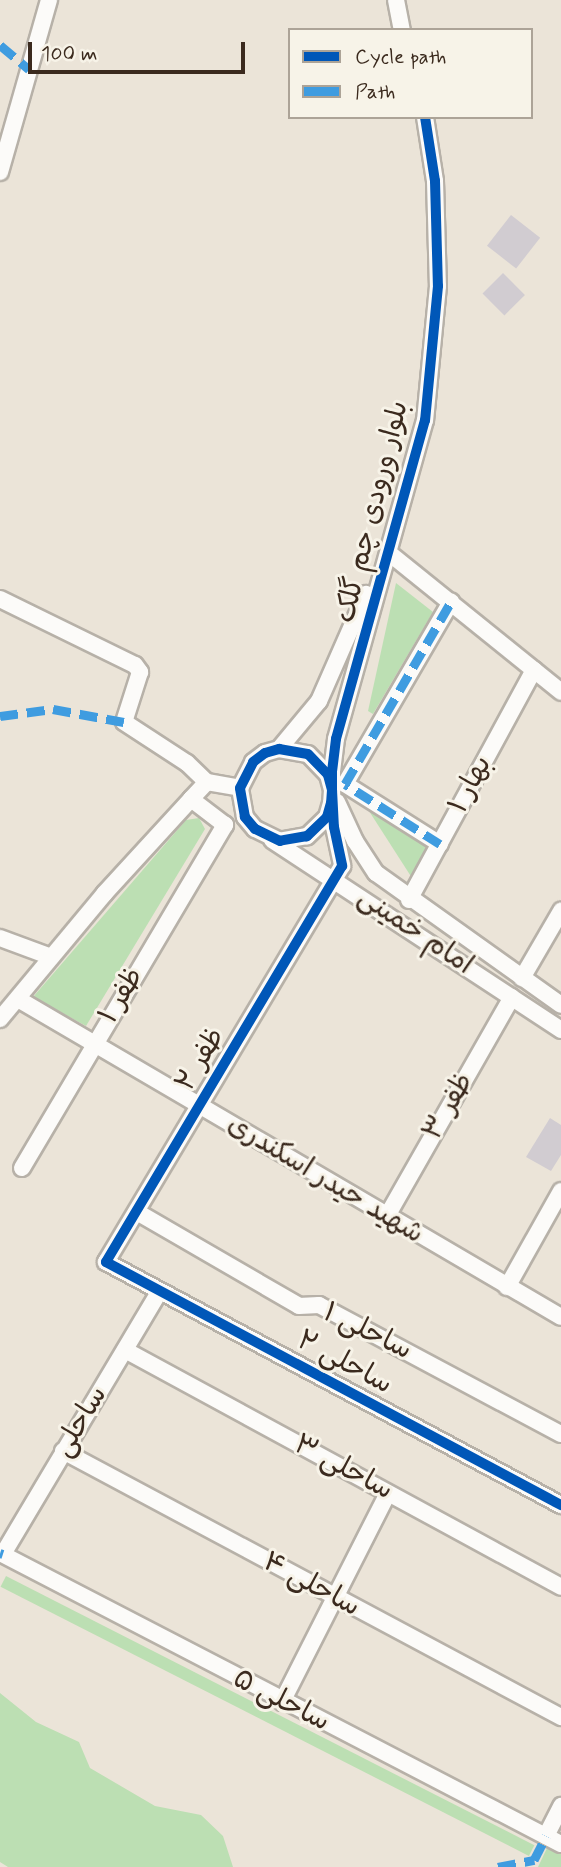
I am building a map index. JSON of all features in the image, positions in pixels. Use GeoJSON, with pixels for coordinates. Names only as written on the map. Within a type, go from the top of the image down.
{"type":"FeatureCollection","features":[{"type":"Feature","properties":{"kind":"street"},"geometry":{"type":"LineString","coordinates":[[0,172],[49,0]]}},
{"type":"Feature","properties":{"kind":"street"},"geometry":{"type":"LineString","coordinates":[[396,0],[402,28]]}},
{"type":"Feature","properties":{"kind":"street"},"geometry":{"type":"LineString","coordinates":[[404,0],[411,28]]}},
{"type":"Feature","properties":{"kind":"street","name":"بلوار ورودی چم گلک"},"geometry":{"type":"LineString","coordinates":[[279,748],[323,694],[365,598],[417,417],[428,284],[426,182],[418,119]]}},
{"type":"Feature","properties":{"kind":"street","name":"بلوار ورودی چم گلک"},"geometry":{"type":"LineString","coordinates":[[332,790],[336,738],[425,420],[438,286],[435,181],[425,119]]}},
{"type":"Feature","properties":{"kind":"street"},"geometry":{"type":"LineString","coordinates":[[389,553],[561,692]]}},
{"type":"Feature","properties":{"kind":"street"},"geometry":{"type":"LineString","coordinates":[[0,599],[135,665],[140,672],[124,722],[187,763],[207,782],[240,788]]}},
{"type":"Feature","properties":{"kind":"street"},"geometry":{"type":"LineString","coordinates":[[440,844],[345,784],[451,602]]}},
{"type":"Feature","properties":{"kind":"street","name":"بهار ۱"},"geometry":{"type":"LineString","coordinates":[[409,900],[534,670]]}},
{"type":"Feature","properties":{"kind":"street"},"geometry":{"type":"LineString","coordinates":[[323,694],[325,707],[332,711],[348,701]]}},
{"type":"Feature","properties":{"kind":"street"},"geometry":{"type":"LineString","coordinates":[[332,790],[327,817],[307,836],[287,841],[267,837],[245,817],[240,788],[253,762],[279,748],[308,754],[320,763],[332,790],[342,866],[334,879]]}},
{"type":"Feature","properties":{"kind":"street"},"geometry":{"type":"LineString","coordinates":[[0,1019],[51,957],[207,782]]}},
{"type":"Feature","properties":{"kind":"street","name":"امام خمینی"},"geometry":{"type":"LineString","coordinates":[[332,790],[365,859],[409,900],[561,1005]]}},
{"type":"Feature","properties":{"kind":"street"},"geometry":{"type":"LineString","coordinates":[[191,799],[225,825],[245,817]]}},
{"type":"Feature","properties":{"kind":"street","name":"ظفر ۱"},"geometry":{"type":"LineString","coordinates":[[22,1168],[94,1042],[225,825]]}},
{"type":"Feature","properties":{"kind":"street","name":"امام خمینی"},"geometry":{"type":"LineString","coordinates":[[267,837],[561,1030]]}},
{"type":"Feature","properties":{"kind":"street","name":"ظفر ۲"},"geometry":{"type":"LineString","coordinates":[[106,1262],[334,879]]}},
{"type":"Feature","properties":{"kind":"street"},"geometry":{"type":"LineString","coordinates":[[522,978],[561,911]]}},
{"type":"Feature","properties":{"kind":"street"},"geometry":{"type":"LineString","coordinates":[[0,938],[51,957]]}},
{"type":"Feature","properties":{"kind":"street","name":"ظفر ۳"},"geometry":{"type":"LineString","coordinates":[[387,1216],[512,997]]}},
{"type":"Feature","properties":{"kind":"street","name":"شهید حیدر اسکندری"},"geometry":{"type":"LineString","coordinates":[[18,999],[561,1317]]}},
{"type":"Feature","properties":{"kind":"street"},"geometry":{"type":"LineString","coordinates":[[507,1287],[561,1191]]}},
{"type":"Feature","properties":{"kind":"street","name":"ساحلی ۱"},"geometry":{"type":"LineString","coordinates":[[137,1212],[299,1306],[319,1304],[561,1434]]}},
{"type":"Feature","properties":{"kind":"street","name":"ساحلی ۲"},"geometry":{"type":"LineString","coordinates":[[106,1262],[561,1504]]}},
{"type":"Feature","properties":{"kind":"street","name":"ساحلی"},"geometry":{"type":"LineString","coordinates":[[1,1553],[160,1291]]}},
{"type":"Feature","properties":{"kind":"street","name":"ساحلی ۳"},"geometry":{"type":"LineString","coordinates":[[125,1350],[561,1587]]}},
{"type":"Feature","properties":{"kind":"street","name":"ساحلی ۴"},"geometry":{"type":"LineString","coordinates":[[63,1451],[561,1717]]}},
{"type":"Feature","properties":{"kind":"street"},"geometry":{"type":"LineString","coordinates":[[282,1702],[388,1493]]}},
{"type":"Feature","properties":{"kind":"street","name":"ساحلی ۵"},"geometry":{"type":"LineString","coordinates":[[1,1553],[282,1702],[554,1840]]}},
{"type":"Feature","properties":{"kind":"street"},"geometry":{"type":"LineString","coordinates":[[554,1840],[561,1806]]}},
{"type":"Feature","properties":{"kind":"green space"},"geometry":{"type":"Polygon","coordinates":[[[396,583],[433,612],[373,714],[368,711],[396,583]]]}},
{"type":"Feature","properties":{"kind":"green space"},"geometry":{"type":"Polygon","coordinates":[[[371,809],[429,849],[412,878],[369,811],[371,809]]]}},
{"type":"Feature","properties":{"kind":"green space"},"geometry":{"type":"Polygon","coordinates":[[[199,818],[205,829],[86,1026],[33,997],[186,820],[199,818]]]}},
{"type":"Feature","properties":{"kind":"green space"},"geometry":{"type":"Polygon","coordinates":[[[6,1576],[534,1845],[529,1856],[1,1587],[6,1576]]]}},
{"type":"Feature","properties":{"kind":"green space"},"geometry":{"type":"Polygon","coordinates":[[[0,1693],[36,1722],[79,1742],[90,1768],[155,1806],[201,1815],[223,1836],[233,1867],[8,1867],[0,1862],[0,1693]]]}},
{"type":"Feature","properties":{"kind":"green space"},"geometry":{"type":"Polygon","coordinates":[[[548,1846],[561,1852],[561,1867],[538,1867],[548,1846]]]}},
{"type":"Feature","properties":{"kind":"building"},"geometry":{"type":"Polygon","coordinates":[[[511,215],[540,238],[516,269],[487,246],[511,215]]]}},
{"type":"Feature","properties":{"kind":"building"},"geometry":{"type":"Polygon","coordinates":[[[503,273],[525,295],[504,315],[482,294],[503,273]]]}},
{"type":"Feature","properties":{"kind":"building"},"geometry":{"type":"Polygon","coordinates":[[[550,1118],[561,1125],[561,1155],[551,1171],[526,1157],[550,1118]]]}},
{"type":"Feature","properties":{"kind":"marked path"},"geometry":{"type":"LineString","coordinates":[[0,45],[29,69]]}},
{"type":"Feature","properties":{"kind":"marked path"},"geometry":{"type":"LineString","coordinates":[[440,844],[345,784],[451,602]]}},
{"type":"Feature","properties":{"kind":"marked path"},"geometry":{"type":"LineString","coordinates":[[0,716],[53,709],[124,722]]}},
{"type":"Feature","properties":{"kind":"marked path"},"geometry":{"type":"LineString","coordinates":[[498,1867],[534,1860],[546,1836]]}},
{"type":"Feature","properties":{"kind":"cycle path"},"geometry":{"type":"LineString","coordinates":[[332,790],[336,739],[425,420],[438,286],[435,181],[425,119]]}},
{"type":"Feature","properties":{"kind":"cycle path"},"geometry":{"type":"LineString","coordinates":[[279,749],[308,754],[328,775],[332,790],[327,817],[307,836],[280,841],[255,829],[245,817],[240,788],[253,762],[265,753],[279,749]]}},
{"type":"Feature","properties":{"kind":"cycle path"},"geometry":{"type":"LineString","coordinates":[[332,790],[334,827],[342,866],[106,1262],[561,1505]]}}]}
